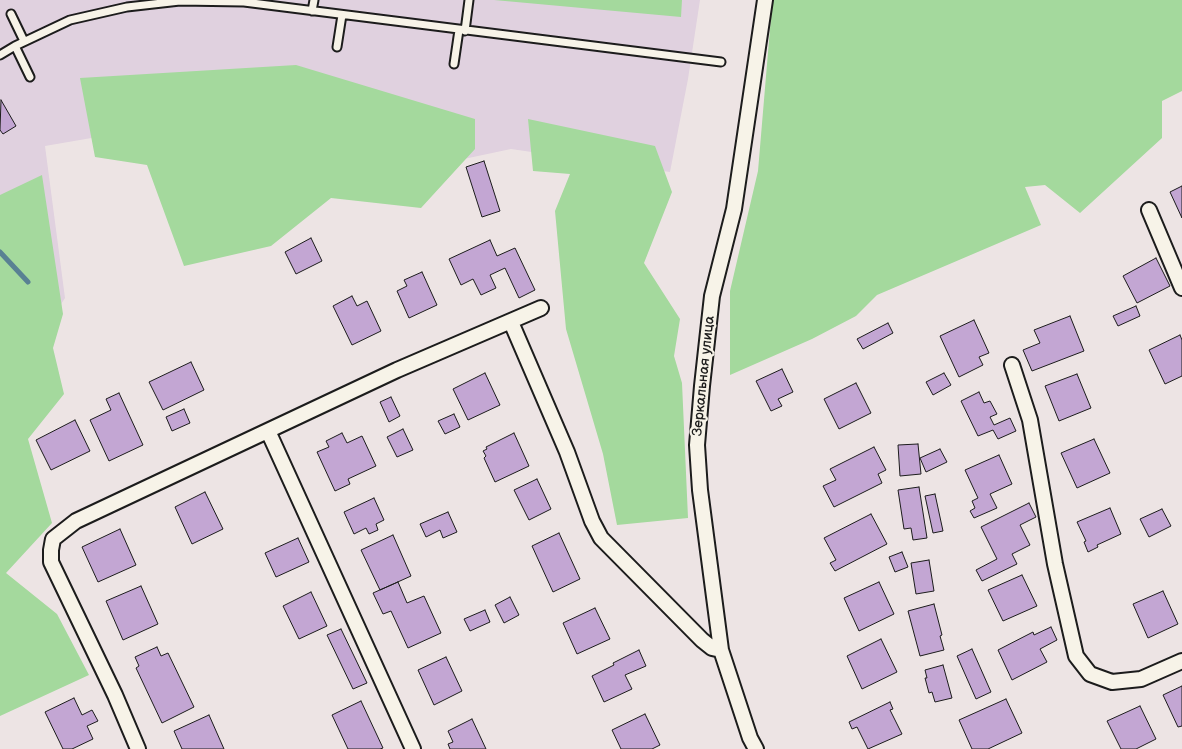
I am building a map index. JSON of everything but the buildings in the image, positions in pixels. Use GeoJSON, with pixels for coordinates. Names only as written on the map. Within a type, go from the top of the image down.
{"type":"FeatureCollection","features":[{"type":"Feature","properties":{"kind":"street","name":"Зеркальная улица"},"geometry":{"type":"LineString","coordinates":[[756,749],[750,738],[721,650],[700,490],[697,445],[712,296],[734,209],[765,0]]}},
{"type":"Feature","properties":{"kind":"street"},"geometry":{"type":"LineString","coordinates":[[1149,210],[1182,288]]}},
{"type":"Feature","properties":{"kind":"street"},"geometry":{"type":"LineString","coordinates":[[138,749],[115,695],[51,562],[50,550],[53,539],[76,522],[397,370],[542,308]]}},
{"type":"Feature","properties":{"kind":"street"},"geometry":{"type":"LineString","coordinates":[[511,322],[567,452],[592,520],[601,538],[702,640],[712,648],[721,650]]}},
{"type":"Feature","properties":{"kind":"street"},"geometry":{"type":"LineString","coordinates":[[1012,364],[1030,420],[1055,564],[1076,656],[1090,674],[1112,682],[1142,679],[1182,661]]}},
{"type":"Feature","properties":{"kind":"street"},"geometry":{"type":"LineString","coordinates":[[268,431],[413,749]]}},
{"type":"Feature","properties":{"kind":"lane"},"geometry":{"type":"LineString","coordinates":[[312,11],[314,0]]}},
{"type":"Feature","properties":{"kind":"lane"},"geometry":{"type":"LineString","coordinates":[[454,64],[470,0]]}},
{"type":"Feature","properties":{"kind":"lane"},"geometry":{"type":"LineString","coordinates":[[0,55],[24,41],[70,20],[128,8],[180,1],[244,2],[721,62]]}},
{"type":"Feature","properties":{"kind":"lane"},"geometry":{"type":"LineString","coordinates":[[11,14],[24,41]]}},
{"type":"Feature","properties":{"kind":"lane"},"geometry":{"type":"LineString","coordinates":[[336,47],[342,15]]}},
{"type":"Feature","properties":{"kind":"lane"},"geometry":{"type":"LineString","coordinates":[[15,46],[30,77]]}},
{"type":"Feature","properties":{"kind":"shaded area"},"geometry":{"type":"Polygon","coordinates":[[[0,0],[700,0],[688,79],[670,172],[511,149],[275,199],[237,113],[45,146],[65,298],[0,400],[0,0]]]}},
{"type":"Feature","properties":{"kind":"green space"},"geometry":{"type":"Polygon","coordinates":[[[494,0],[682,0],[681,17],[494,0]]]}},
{"type":"Feature","properties":{"kind":"green space"},"geometry":{"type":"Polygon","coordinates":[[[774,0],[1182,0],[1182,91],[1162,101],[1162,138],[1080,213],[1045,185],[1025,187],[1041,225],[877,295],[856,316],[812,339],[730,375],[730,291],[758,171],[772,5],[774,0]]]}},
{"type":"Feature","properties":{"kind":"green space"},"geometry":{"type":"Polygon","coordinates":[[[296,65],[475,119],[475,149],[421,208],[331,198],[271,246],[184,266],[147,165],[95,157],[80,78],[296,65]]]}},
{"type":"Feature","properties":{"kind":"green space"},"geometry":{"type":"Polygon","coordinates":[[[528,119],[655,146],[672,192],[644,263],[680,319],[674,356],[682,383],[688,518],[617,525],[603,454],[566,329],[555,211],[570,174],[533,171],[528,119]]]}},
{"type":"Feature","properties":{"kind":"green space"},"geometry":{"type":"Polygon","coordinates":[[[42,175],[63,314],[53,348],[64,394],[28,439],[52,523],[6,573],[57,614],[89,675],[0,716],[0,195],[42,175]]]}},
{"type":"Feature","properties":{"kind":"waterway"},"geometry":{"type":"LineString","coordinates":[[0,252],[28,282]]}}]}
